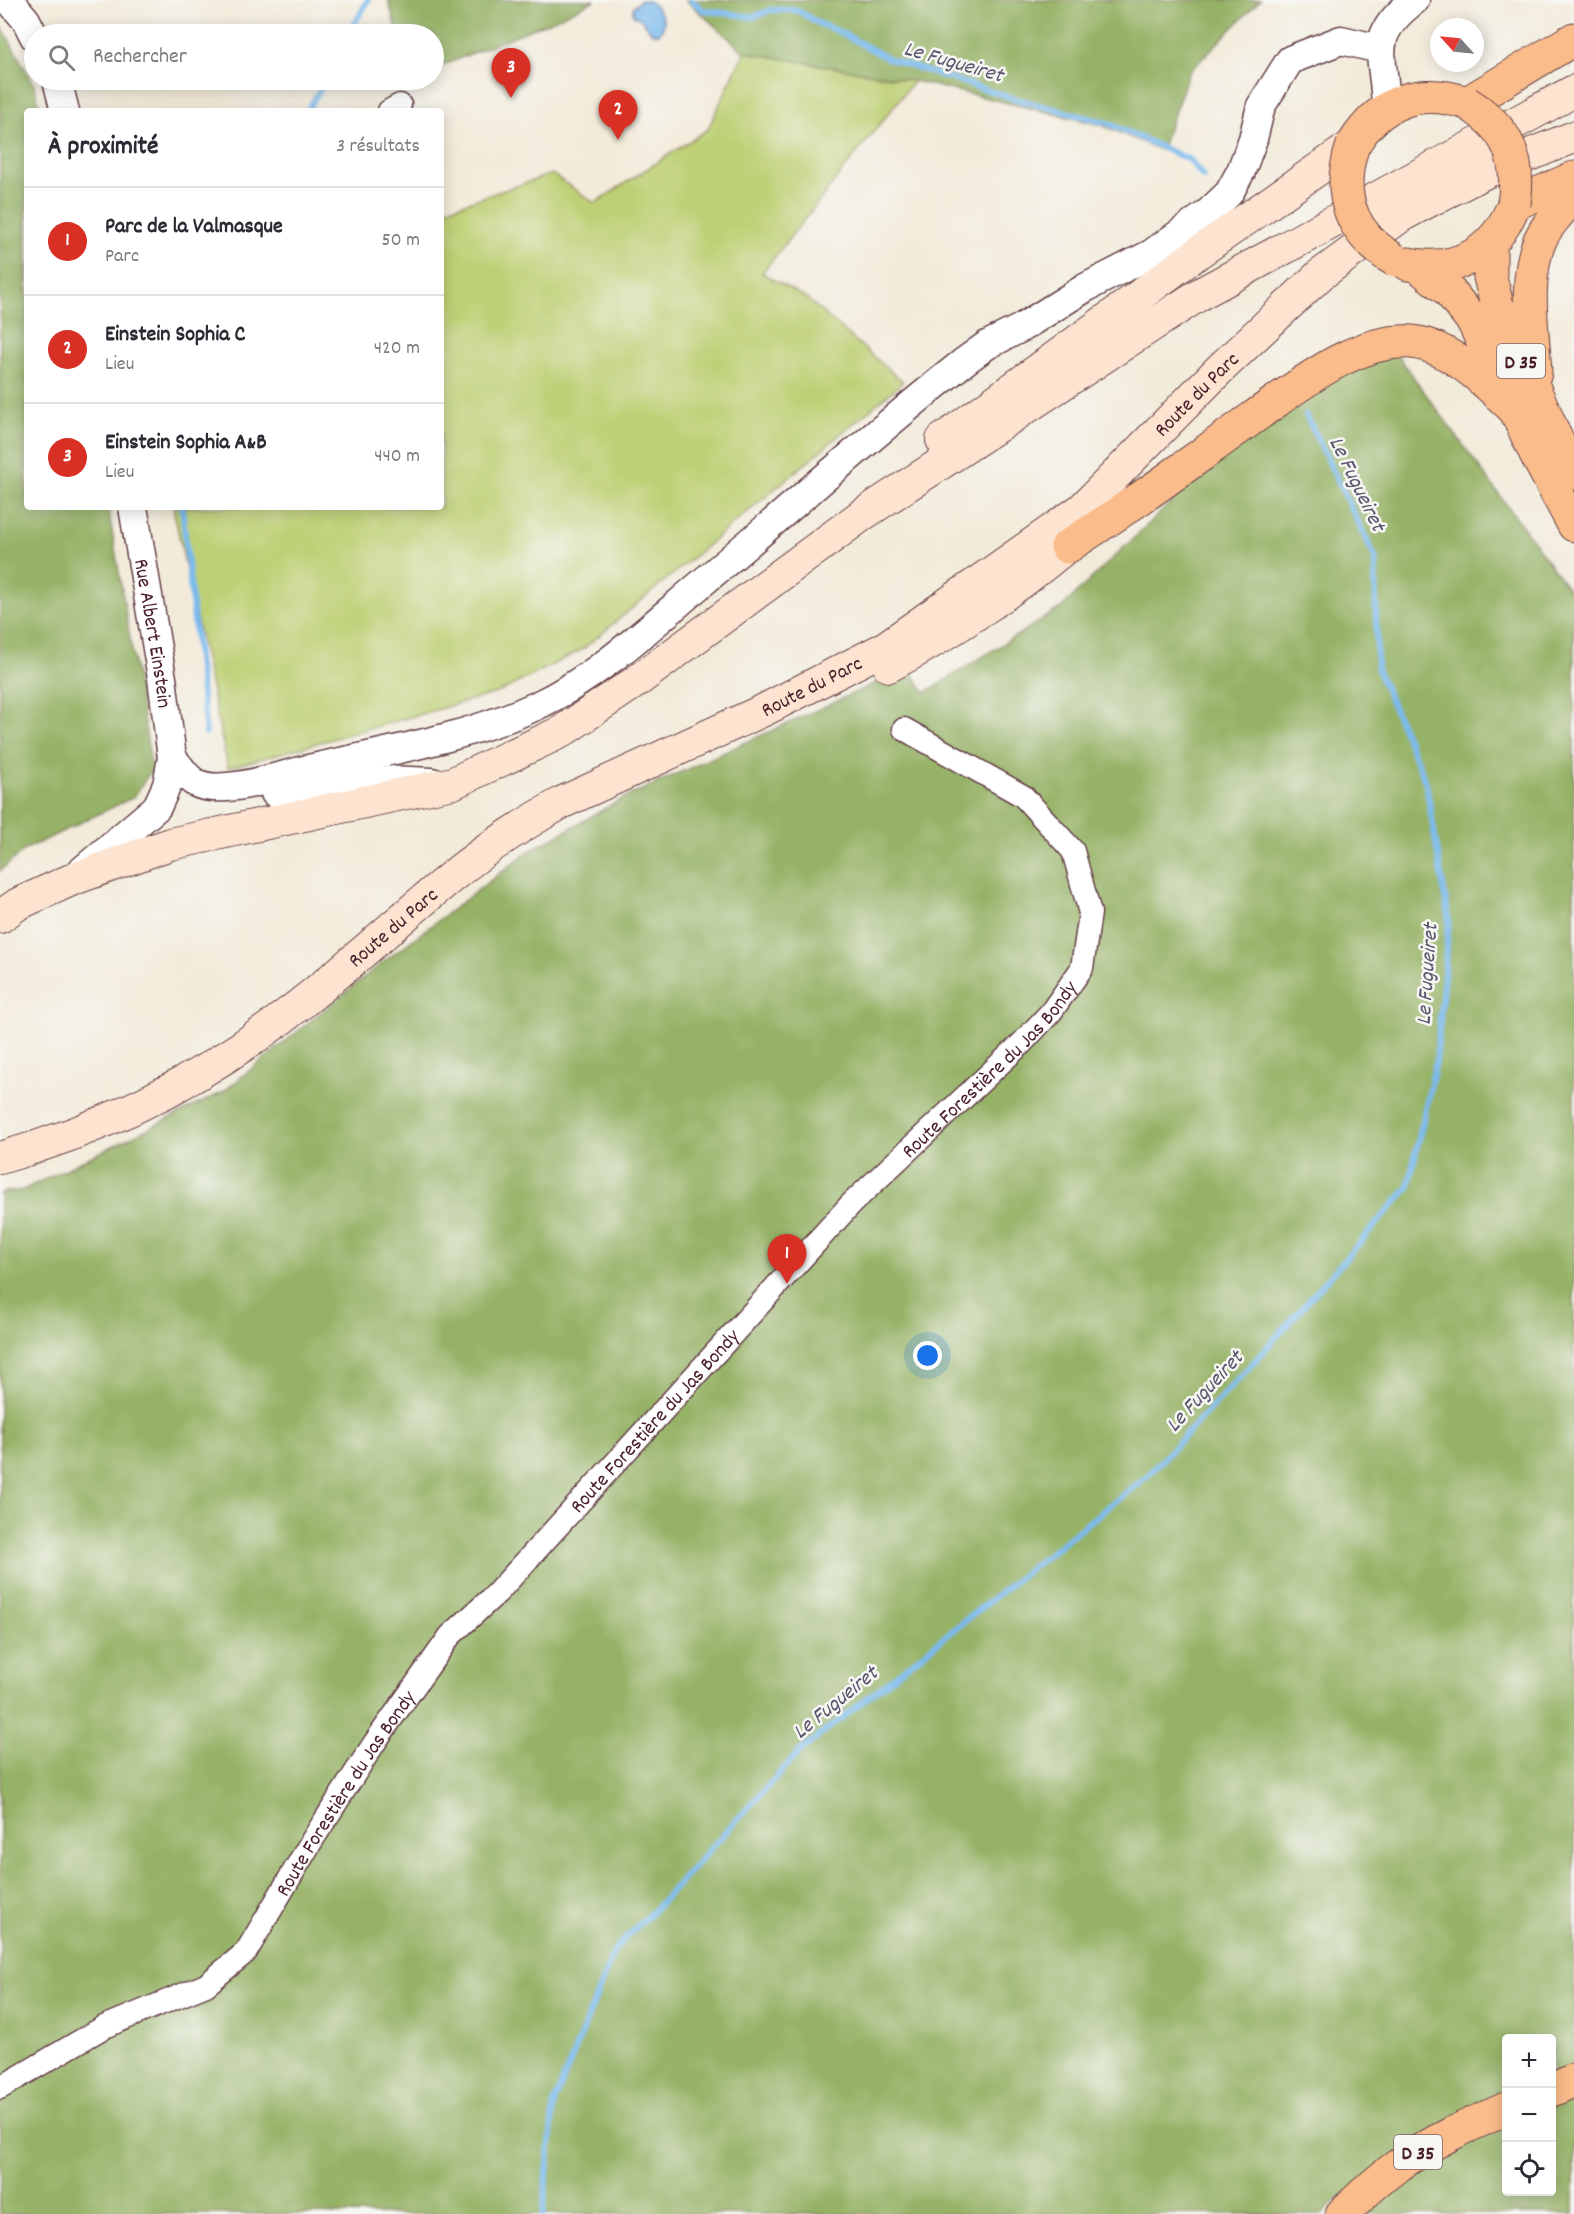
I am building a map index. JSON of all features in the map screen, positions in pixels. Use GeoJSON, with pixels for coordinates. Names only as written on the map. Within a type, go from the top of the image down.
{"type":"FeatureCollection","features":[{"type":"Feature","properties":{"kind":"main road"},"geometry":{"type":"LineString","coordinates":[[1467,103],[1574,39]]}},
{"type":"Feature","properties":{"kind":"main road"},"geometry":{"type":"LineString","coordinates":[[0,916],[18,904],[71,880],[170,844],[453,783],[561,732],[637,681],[862,515],[1200,294],[1574,91]]}},
{"type":"Feature","properties":{"kind":"main road"},"geometry":{"type":"LineString","coordinates":[[1067,547],[1102,515],[1308,307],[1345,278],[1367,266],[1407,263],[1444,266],[1457,263],[1490,244],[1500,232],[1514,204],[1517,184],[1515,164],[1509,145],[1498,128],[1484,114],[1467,103],[1442,97],[1417,97],[1386,108],[1362,131],[1353,145],[1348,161],[1346,195],[1358,227],[1381,251],[1407,263]]}},
{"type":"Feature","properties":{"kind":"main road","name":"Route du Parc"},"geometry":{"type":"LineString","coordinates":[[0,1158],[45,1146],[118,1118],[218,1064],[291,1012],[452,876],[500,840],[563,802],[764,710],[883,649],[1082,509],[1220,370],[1320,275],[1401,216],[1484,172],[1574,137]]}},
{"type":"Feature","properties":{"kind":"main road"},"geometry":{"type":"LineString","coordinates":[[862,515],[947,435],[1198,252],[1353,145]]}},
{"type":"Feature","properties":{"kind":"main road"},"geometry":{"type":"LineString","coordinates":[[1514,204],[1574,178]]}},
{"type":"Feature","properties":{"kind":"main road"},"geometry":{"type":"LineString","coordinates":[[722,728],[764,721],[841,690],[922,649],[1067,547],[1141,499],[1308,380],[1342,359],[1371,348],[1414,342],[1433,347],[1525,401],[1531,282],[1535,256],[1540,240],[1550,222],[1574,196]]}},
{"type":"Feature","properties":{"kind":"main road","name":"D 35"},"geometry":{"type":"LineString","coordinates":[[1490,244],[1490,277],[1525,401],[1553,489],[1574,525]]}},
{"type":"Feature","properties":{"kind":"main road","name":"D 35"},"geometry":{"type":"LineString","coordinates":[[1407,263],[1449,291],[1473,321],[1574,473]]}},
{"type":"Feature","properties":{"kind":"main road"},"geometry":{"type":"LineString","coordinates":[[1556,2088],[1574,2080]]}},
{"type":"Feature","properties":{"kind":"main road","name":"D 35"},"geometry":{"type":"LineString","coordinates":[[1342,2214],[1396,2166],[1460,2129],[1502,2111]]}},
{"type":"Feature","properties":{"kind":"street"},"geometry":{"type":"LineString","coordinates":[[9,0],[28,24]]}},
{"type":"Feature","properties":{"kind":"street"},"geometry":{"type":"LineString","coordinates":[[1386,108],[1386,84],[1380,49],[1384,32],[1415,0]]}},
{"type":"Feature","properties":{"kind":"street"},"geometry":{"type":"LineString","coordinates":[[172,758],[194,782],[213,789],[249,784],[432,741],[506,718],[536,706],[572,687],[663,616],[965,361],[987,345],[1021,328],[1085,288],[1151,254],[1207,214],[1229,193],[1241,171],[1253,139],[1261,106],[1290,60],[1341,40],[1380,49],[1417,97]]}},
{"type":"Feature","properties":{"kind":"street"},"geometry":{"type":"LineString","coordinates":[[60,90],[64,108]]}},
{"type":"Feature","properties":{"kind":"street","name":"Rue Albert Einstein"},"geometry":{"type":"LineString","coordinates":[[134,510],[162,678],[172,758]]}},
{"type":"Feature","properties":{"kind":"street","name":"Route Forestière du Jas Bondy"},"geometry":{"type":"LineString","coordinates":[[0,2088],[104,2027],[207,1985],[246,1952],[311,1842],[375,1742],[450,1636],[497,1593],[851,1204],[1022,1043],[1050,1012],[1082,968],[1090,913],[1073,851],[1023,796],[904,729]]}},
{"type":"Feature","properties":{"kind":"street"},"geometry":{"type":"LineString","coordinates":[[172,758],[183,787],[199,801],[389,780],[453,783]]}},
{"type":"Feature","properties":{"kind":"street"},"geometry":{"type":"LineString","coordinates":[[71,880],[157,807],[167,785],[172,758]]}},
{"type":"Feature","properties":{"kind":"green space"},"geometry":{"type":"Polygon","coordinates":[[[388,0],[595,0],[556,19],[444,65],[444,24],[395,24],[388,0]]]}},
{"type":"Feature","properties":{"kind":"green space"},"geometry":{"type":"Polygon","coordinates":[[[686,0],[1260,0],[1189,72],[1161,150],[1102,125],[914,81],[744,52],[686,0]]]}},
{"type":"Feature","properties":{"kind":"green space"},"geometry":{"type":"Polygon","coordinates":[[[0,23],[24,67],[24,90],[36,90],[39,108],[24,108],[24,510],[109,510],[152,769],[134,797],[26,849],[0,871],[0,23]]]}},
{"type":"Feature","properties":{"kind":"green space"},"geometry":{"type":"Polygon","coordinates":[[[744,52],[914,81],[762,273],[806,298],[903,382],[583,649],[500,692],[228,768],[174,510],[444,510],[444,210],[552,174],[595,203],[708,129],[744,52]]]}},
{"type":"Feature","properties":{"kind":"green space"},"geometry":{"type":"Polygon","coordinates":[[[1387,341],[1574,597],[1574,2066],[1556,2074],[1556,2034],[1502,2034],[1502,2098],[1336,2200],[1322,2214],[0,2214],[0,1193],[23,1190],[223,1092],[378,966],[528,852],[624,798],[909,668],[925,693],[1062,607],[1192,482],[1344,346],[1387,341]]]}},
{"type":"Feature","properties":{"kind":"green space"},"geometry":{"type":"Polygon","coordinates":[[[1574,2091],[1574,2214],[1360,2214],[1422,2163],[1502,2124],[1502,2196],[1556,2196],[1556,2099],[1574,2091]]]}},
{"type":"Feature","properties":{"kind":"water"},"geometry":{"type":"Polygon","coordinates":[[[641,0],[651,2],[658,9],[664,21],[659,34],[652,33],[642,20],[633,15],[633,7],[641,0]]]}},
{"type":"Feature","properties":{"kind":"waterway"},"geometry":{"type":"LineString","coordinates":[[355,24],[368,0]]}},
{"type":"Feature","properties":{"kind":"waterway","name":"Le Fugueiret"},"geometry":{"type":"LineString","coordinates":[[691,0],[703,10],[753,17],[771,10],[797,10],[889,59],[1012,98],[1107,123],[1190,160],[1203,177]]}},
{"type":"Feature","properties":{"kind":"waterway"},"geometry":{"type":"LineString","coordinates":[[309,108],[320,90]]}},
{"type":"Feature","properties":{"kind":"waterway","name":"Le Fugueiret"},"geometry":{"type":"LineString","coordinates":[[543,2214],[554,2103],[615,1949],[657,1907],[799,1752],[1146,1477],[1255,1361],[1408,1188],[1436,1061],[1449,921],[1426,783],[1377,669],[1375,557],[1306,415]]}},
{"type":"Feature","properties":{"kind":"waterway"},"geometry":{"type":"LineString","coordinates":[[182,510],[206,733]]}},
{"type":"Feature","properties":{"kind":"place","name":"Einstein Sophia A&B"},"geometry":{"type":"Point","coordinates":[511,98]}},
{"type":"Feature","properties":{"kind":"place","name":"Einstein Sophia C"},"geometry":{"type":"Point","coordinates":[618,140]}},
{"type":"Feature","properties":{"kind":"place","name":"Parc de la Valmasque"},"geometry":{"type":"Point","coordinates":[787,1284]}}]}
